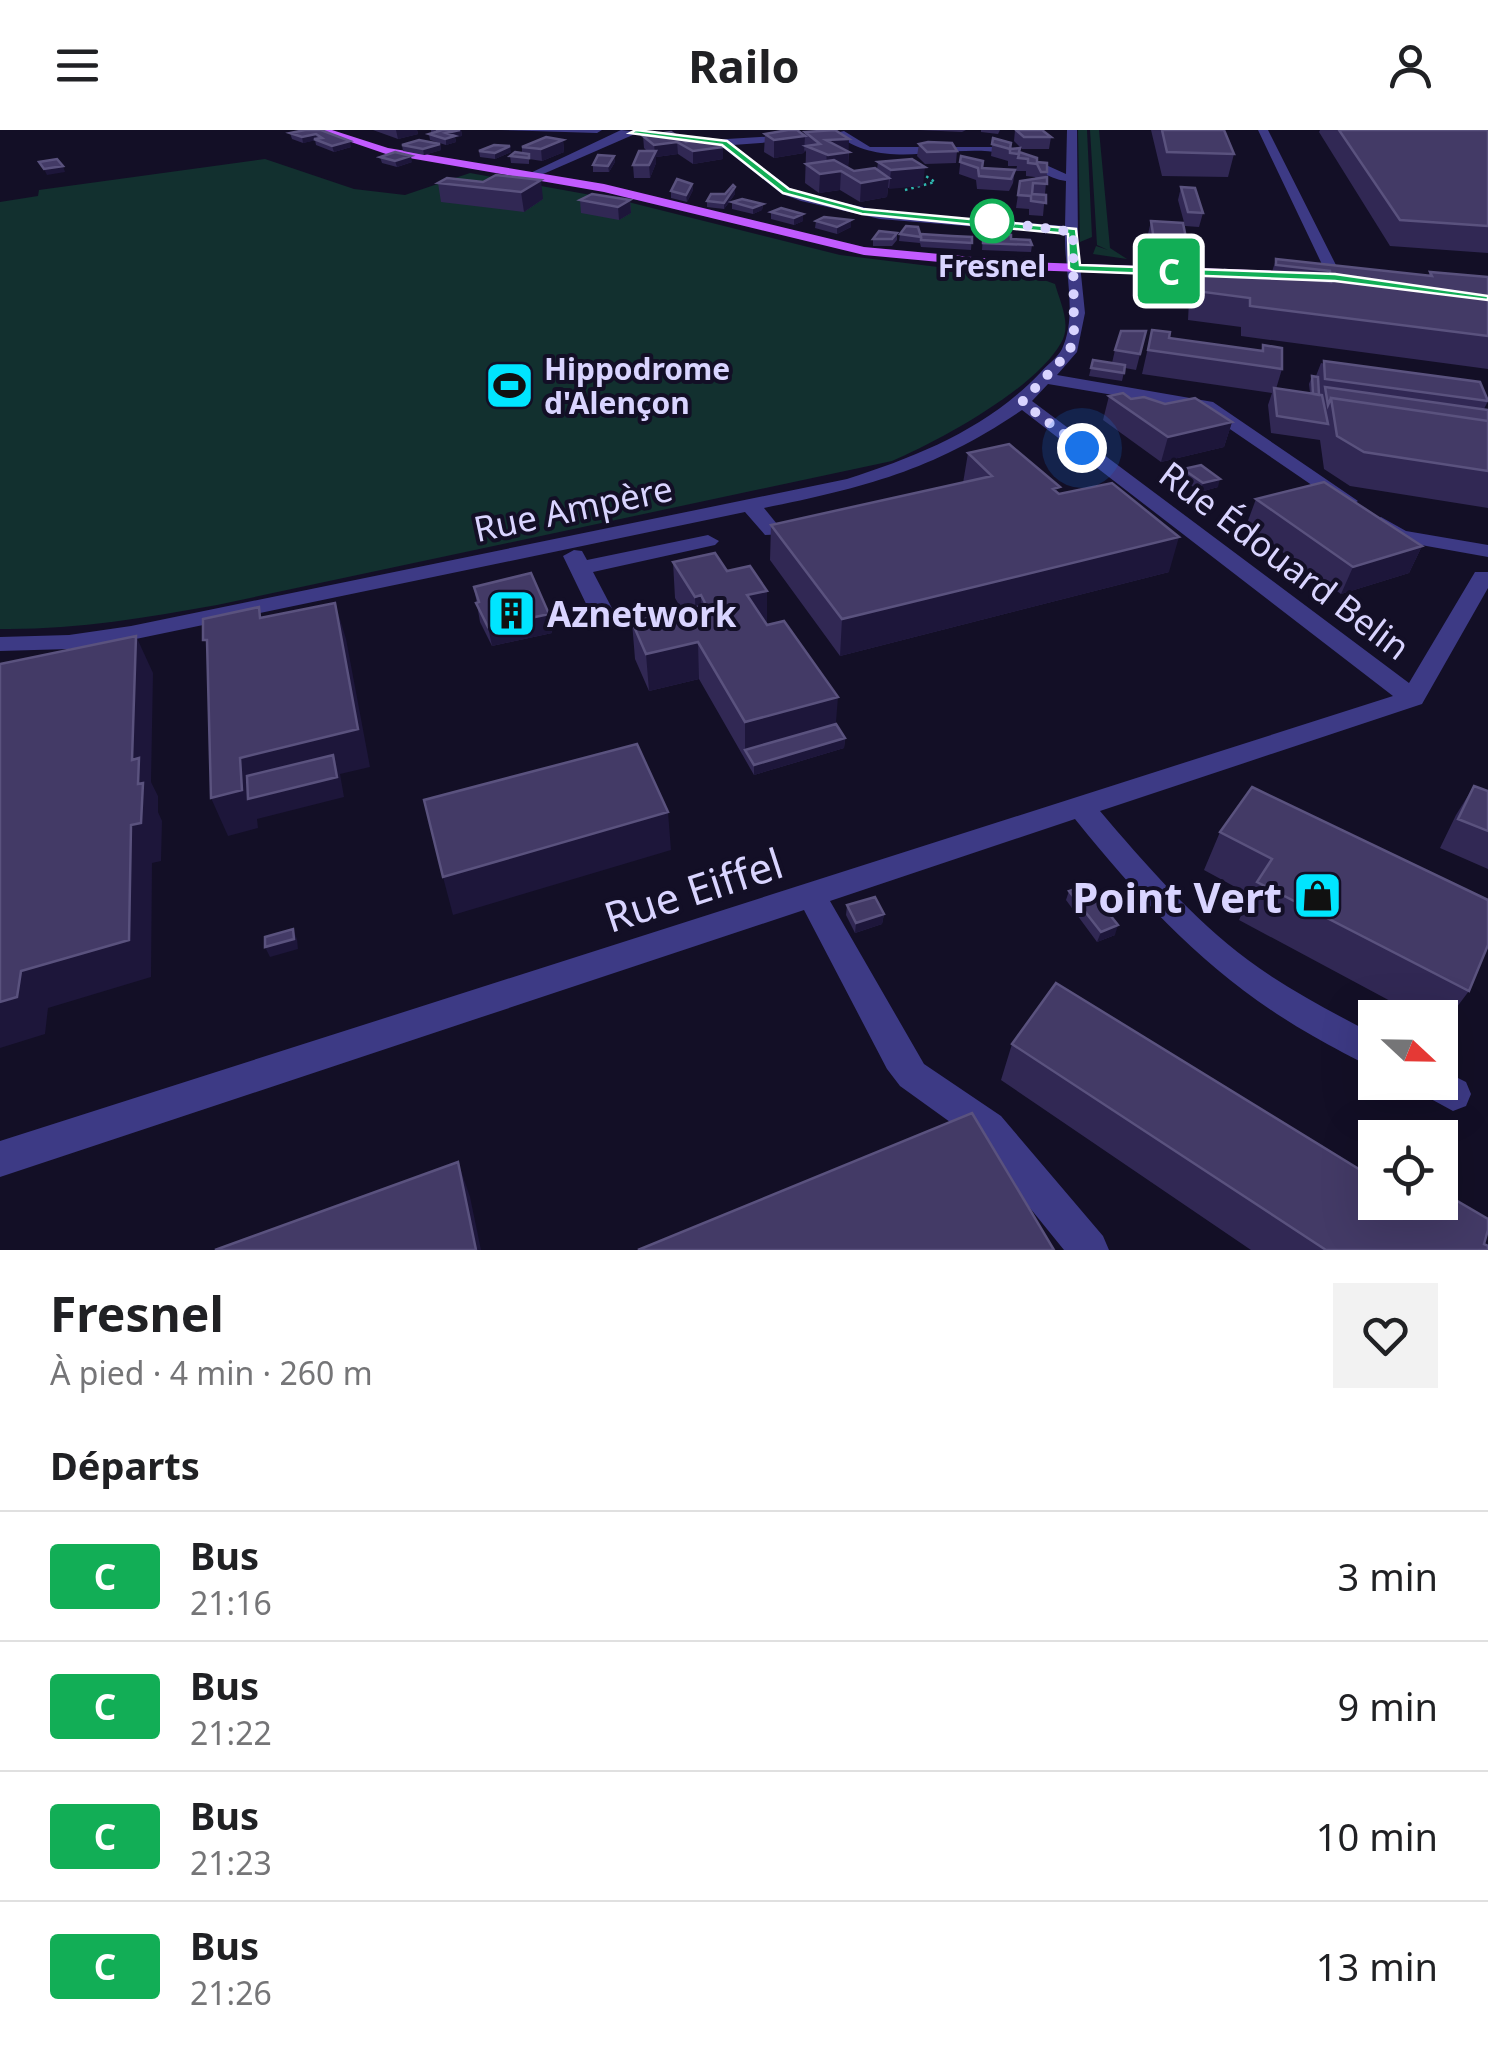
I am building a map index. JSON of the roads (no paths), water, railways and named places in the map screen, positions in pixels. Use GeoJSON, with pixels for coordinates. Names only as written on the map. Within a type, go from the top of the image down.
{"type":"FeatureCollection","features":[{"type":"Feature","properties":{"kind":"main road"},"geometry":{"type":"LineString","coordinates":[[321,130],[386,151],[604,188],[864,251],[1074,268],[1354,280]]}},
{"type":"Feature","properties":{"kind":"street"},"geometry":{"type":"LineString","coordinates":[[504,130],[597,130]]}},
{"type":"Feature","properties":{"kind":"street"},"geometry":{"type":"LineString","coordinates":[[530,176],[632,130],[724,143],[832,133],[868,150],[1006,150],[1054,176],[1072,179]]}},
{"type":"Feature","properties":{"kind":"street","name":"Rue Ampère"},"geometry":{"type":"LineString","coordinates":[[0,644],[70,642],[132,634],[851,484],[922,461],[1022,402],[1069,352],[1074,338],[1072,130]]}},
{"type":"Feature","properties":{"kind":"street"},"geometry":{"type":"LineString","coordinates":[[1263,130],[1335,278]]}},
{"type":"Feature","properties":{"kind":"street"},"geometry":{"type":"LineString","coordinates":[[724,143],[786,191],[801,197],[880,215],[998,222],[1073,232]]}},
{"type":"Feature","properties":{"kind":"street"},"geometry":{"type":"LineString","coordinates":[[962,149],[977,162]]}},
{"type":"Feature","properties":{"kind":"street"},"geometry":{"type":"LineString","coordinates":[[1044,378],[1207,406],[1400,536],[1488,551]]}},
{"type":"Feature","properties":{"kind":"street","name":"Rue Édouard Belin"},"geometry":{"type":"LineString","coordinates":[[1022,402],[1413,698]]}},
{"type":"Feature","properties":{"kind":"street"},"geometry":{"type":"LineString","coordinates":[[750,505],[772,532],[823,525]]}},
{"type":"Feature","properties":{"kind":"street"},"geometry":{"type":"LineString","coordinates":[[580,568],[708,541]]}},
{"type":"Feature","properties":{"kind":"street"},"geometry":{"type":"LineString","coordinates":[[568,543],[602,614]]}},
{"type":"Feature","properties":{"kind":"street"},"geometry":{"type":"LineString","coordinates":[[1413,698],[1484,576]]}},
{"type":"Feature","properties":{"kind":"street","name":"Rue Eiffel"},"geometry":{"type":"LineString","coordinates":[[0,1159],[1413,698]]}},
{"type":"Feature","properties":{"kind":"street"},"geometry":{"type":"LineString","coordinates":[[1081,807],[1144,884],[1220,957],[1314,1020],[1358,1043]]}},
{"type":"Feature","properties":{"kind":"street"},"geometry":{"type":"LineString","coordinates":[[811,895],[905,1066],[988,1128],[1089,1250]]}},
{"type":"Feature","properties":{"kind":"place","name":"Fresnel"},"geometry":{"type":"Point","coordinates":[992,221]}},
{"type":"Feature","properties":{"kind":"place","name":"Hippodrome d'Alençon"},"geometry":{"type":"Point","coordinates":[509,385]}},
{"type":"Feature","properties":{"kind":"place","name":"Aznetwork"},"geometry":{"type":"Point","coordinates":[512,613]}},
{"type":"Feature","properties":{"kind":"place","name":"Point Vert"},"geometry":{"type":"Point","coordinates":[1317,896]}}]}
